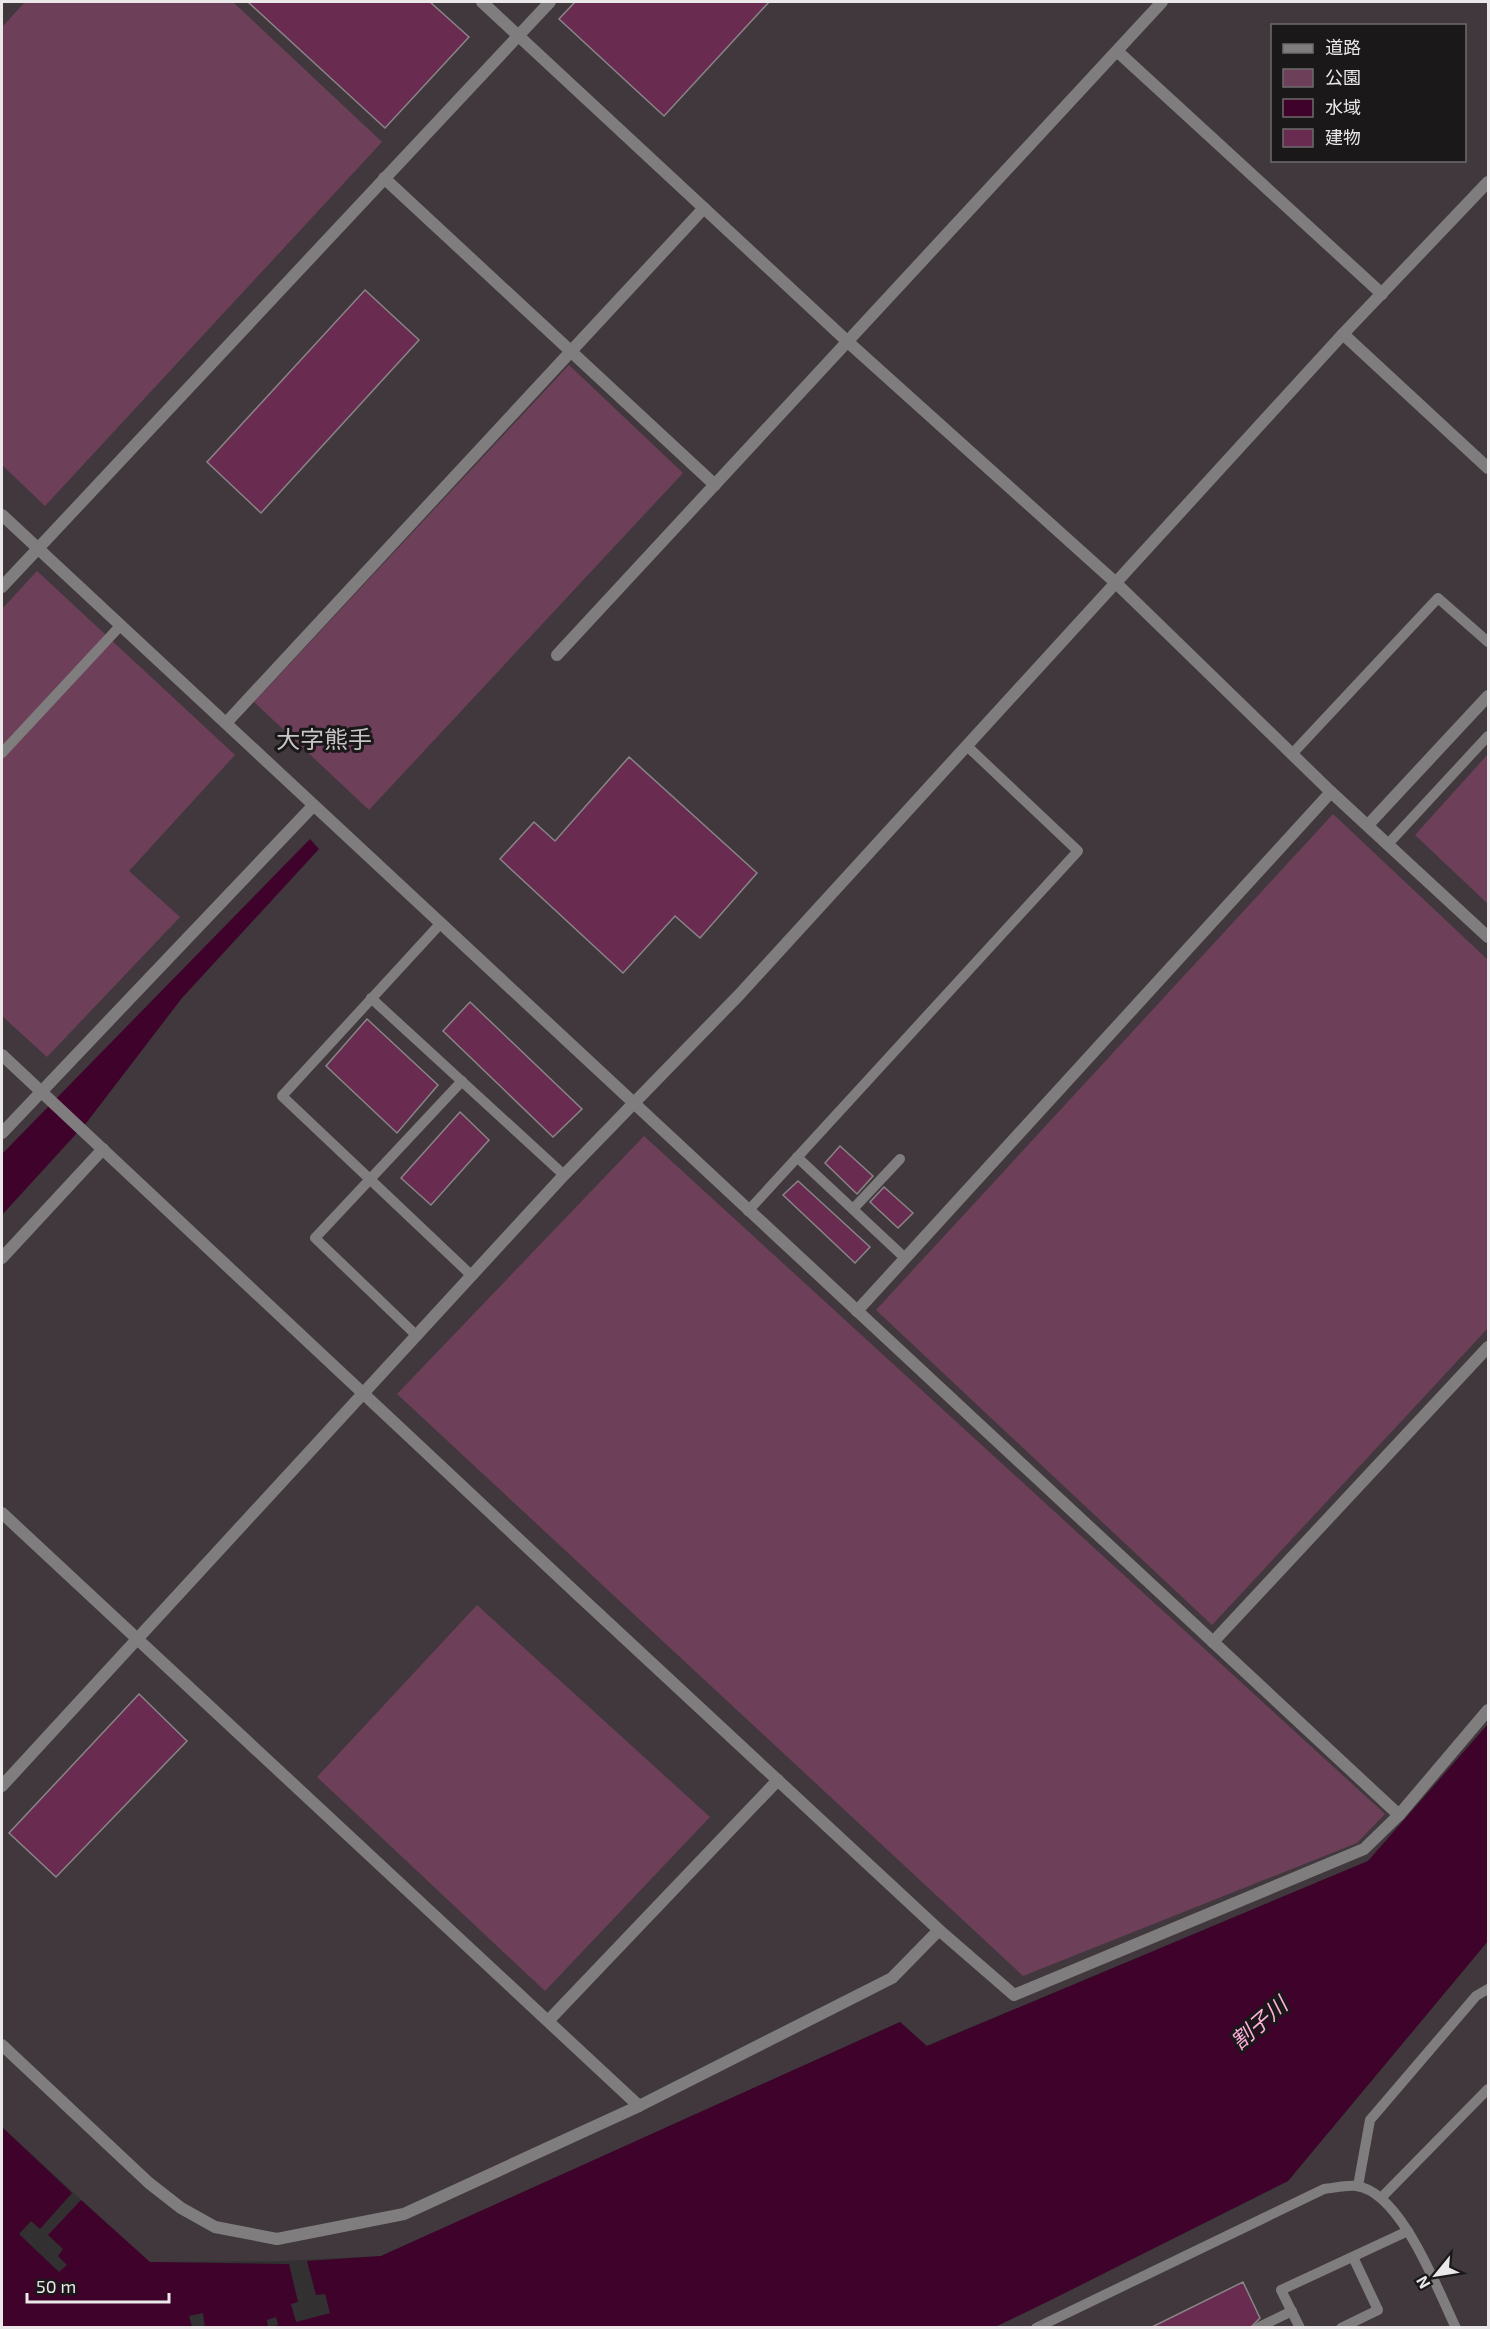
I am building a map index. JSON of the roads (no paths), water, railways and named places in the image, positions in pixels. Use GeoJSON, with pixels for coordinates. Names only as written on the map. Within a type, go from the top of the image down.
{"type":"FeatureCollection","features":[{"type":"Feature","properties":{"kind":"street"},"geometry":{"type":"LineString","coordinates":[[482,2],[848,342],[1116,583],[1331,792],[1488,937]]}},
{"type":"Feature","properties":{"kind":"street"},"geometry":{"type":"LineString","coordinates":[[2,586],[550,2]]}},
{"type":"Feature","properties":{"kind":"street"},"geometry":{"type":"LineString","coordinates":[[557,655],[1162,2]]}},
{"type":"Feature","properties":{"kind":"street"},"geometry":{"type":"LineString","coordinates":[[1117,51],[1382,294]]}},
{"type":"Feature","properties":{"kind":"street"},"geometry":{"type":"LineString","coordinates":[[384,178],[715,485]]}},
{"type":"Feature","properties":{"kind":"street"},"geometry":{"type":"LineString","coordinates":[[2,1786],[136,1637],[471,1275],[564,1175],[739,995],[1343,334],[1488,182]]}},
{"type":"Feature","properties":{"kind":"street"},"geometry":{"type":"LineString","coordinates":[[226,723],[704,208]]}},
{"type":"Feature","properties":{"kind":"street"},"geometry":{"type":"LineString","coordinates":[[1343,334],[1488,468]]}},
{"type":"Feature","properties":{"kind":"street"},"geometry":{"type":"LineString","coordinates":[[2,514],[1399,1815]]}},
{"type":"Feature","properties":{"kind":"street"},"geometry":{"type":"LineString","coordinates":[[1368,825],[1488,696]]}},
{"type":"Feature","properties":{"kind":"street"},"geometry":{"type":"LineString","coordinates":[[857,1311],[1331,792]]}},
{"type":"Feature","properties":{"kind":"street"},"geometry":{"type":"LineString","coordinates":[[2,1133],[313,806]]}},
{"type":"Feature","properties":{"kind":"street"},"geometry":{"type":"LineString","coordinates":[[2,1055],[778,1780],[1014,1995],[1364,1849],[1399,1815],[1488,1710]]}},
{"type":"Feature","properties":{"kind":"street"},"geometry":{"type":"LineString","coordinates":[[2,1258],[103,1149]]}},
{"type":"Feature","properties":{"kind":"street"},"geometry":{"type":"LineString","coordinates":[[1213,1642],[1488,1347]]}},
{"type":"Feature","properties":{"kind":"street"},"geometry":{"type":"LineString","coordinates":[[2,1513],[639,2106]]}},
{"type":"Feature","properties":{"kind":"street"},"geometry":{"type":"LineString","coordinates":[[549,2020],[778,1780]]}},
{"type":"Feature","properties":{"kind":"street"},"geometry":{"type":"LineString","coordinates":[[2,2045],[149,2183],[181,2208],[215,2227],[277,2239],[404,2214],[639,2106],[892,1978],[939,1929]]}},
{"type":"Feature","properties":{"kind":"lane"},"geometry":{"type":"LineString","coordinates":[[1292,754],[1438,598],[1488,642]]}},
{"type":"Feature","properties":{"kind":"lane"},"geometry":{"type":"LineString","coordinates":[[2,753],[121,625]]}},
{"type":"Feature","properties":{"kind":"lane"},"geometry":{"type":"LineString","coordinates":[[1388,844],[1488,736]]}},
{"type":"Feature","properties":{"kind":"lane"},"geometry":{"type":"LineString","coordinates":[[748,1211],[1078,851],[967,746]]}},
{"type":"Feature","properties":{"kind":"lane"},"geometry":{"type":"LineString","coordinates":[[441,923],[282,1096],[471,1275]]}},
{"type":"Feature","properties":{"kind":"lane"},"geometry":{"type":"LineString","coordinates":[[371,998],[564,1175]]}},
{"type":"Feature","properties":{"kind":"lane"},"geometry":{"type":"LineString","coordinates":[[416,1335],[315,1238],[462,1081]]}},
{"type":"Feature","properties":{"kind":"lane"},"geometry":{"type":"LineString","coordinates":[[797,1157],[905,1258]]}},
{"type":"Feature","properties":{"kind":"lane"},"geometry":{"type":"LineString","coordinates":[[853,1209],[900,1159]]}},
{"type":"Feature","properties":{"kind":"lane"},"geometry":{"type":"LineString","coordinates":[[1358,2186],[1370,2120],[1476,1996],[1488,1989]]}},
{"type":"Feature","properties":{"kind":"lane"},"geometry":{"type":"LineString","coordinates":[[1382,2198],[1488,2089]]}},
{"type":"Feature","properties":{"kind":"lane"},"geometry":{"type":"LineString","coordinates":[[1036,2328],[1324,2189],[1358,2186],[1382,2198],[1402,2220],[1456,2328]]}},
{"type":"Feature","properties":{"kind":"lane"},"geometry":{"type":"LineString","coordinates":[[1300,2328],[1281,2290],[1408,2231]]}},
{"type":"Feature","properties":{"kind":"lane"},"geometry":{"type":"LineString","coordinates":[[1341,2328],[1378,2310],[1353,2257]]}},
{"type":"Feature","properties":{"kind":"lane"},"geometry":{"type":"LineString","coordinates":[[1257,2328],[1292,2311]]}},
{"type":"Feature","properties":{"kind":"water"},"geometry":{"type":"Polygon","coordinates":[[[310,839],[319,849],[182,998],[87,1122],[2,1215],[2,1154],[310,839]]]}},
{"type":"Feature","properties":{"kind":"water","name":"割子川"},"geometry":{"type":"Polygon","coordinates":[[[1488,1724],[1488,1941],[1288,2181],[993,2328],[271,2327],[278,2325],[276,2317],[267,2320],[268,2327],[205,2328],[203,2313],[189,2316],[192,2327],[2,2327],[2,2127],[72,2193],[40,2229],[31,2221],[19,2234],[59,2272],[67,2265],[58,2256],[63,2249],[48,2235],[81,2200],[150,2262],[289,2264],[298,2302],[291,2304],[296,2322],[330,2313],[325,2294],[316,2295],[307,2261],[381,2256],[900,2022],[927,2046],[1368,1861],[1488,1724]]]}},
{"type":"Feature","properties":{"kind":"district","name":"大字熊手"},"geometry":{"type":"Point","coordinates":[324,740]}}]}
